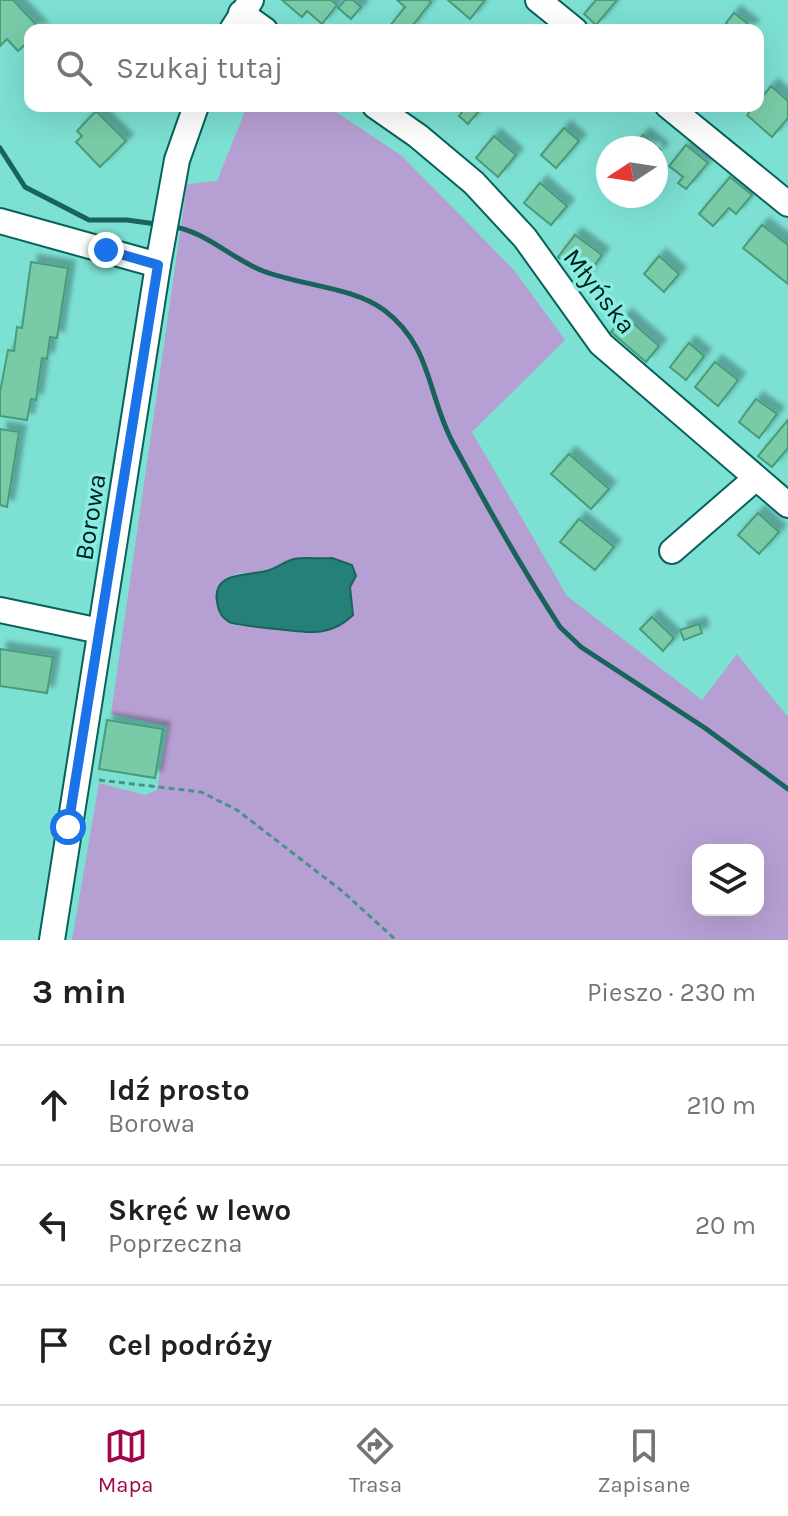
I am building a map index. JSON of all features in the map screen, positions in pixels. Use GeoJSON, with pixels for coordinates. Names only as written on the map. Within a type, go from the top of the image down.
{"type":"FeatureCollection","features":[{"type":"Feature","properties":{"kind":"street"},"geometry":{"type":"LineString","coordinates":[[538,0],[568,24]]}},
{"type":"Feature","properties":{"kind":"street","name":"Borowa"},"geometry":{"type":"LineString","coordinates":[[52,940],[160,255],[177,160],[194,112]]}},
{"type":"Feature","properties":{"kind":"street","name":"Młyńska"},"geometry":{"type":"LineString","coordinates":[[384,112],[474,183],[525,238],[601,344],[788,505]]}},
{"type":"Feature","properties":{"kind":"street"},"geometry":{"type":"LineString","coordinates":[[675,112],[788,204]]}},
{"type":"Feature","properties":{"kind":"street"},"geometry":{"type":"LineString","coordinates":[[0,221],[160,255]]}},
{"type":"Feature","properties":{"kind":"street"},"geometry":{"type":"LineString","coordinates":[[672,551],[756,478]]}},
{"type":"Feature","properties":{"kind":"street"},"geometry":{"type":"LineString","coordinates":[[0,610],[100,631]]}},
{"type":"Feature","properties":{"kind":"path"},"geometry":{"type":"LineString","coordinates":[[92,779],[201,792],[237,810],[342,891],[396,940]]}},
{"type":"Feature","properties":{"kind":"shaded area"},"geometry":{"type":"Polygon","coordinates":[[[245,112],[336,112],[402,156],[514,270],[565,340],[472,432],[567,596],[702,700],[737,654],[788,717],[788,940],[72,940],[99,783],[145,795],[157,790],[168,726],[111,714],[187,184],[217,181],[245,112]],[[332,558],[294,559],[263,572],[239,573],[225,579],[216,594],[225,621],[238,626],[280,627],[313,633],[353,615],[350,587],[332,558]]]}},
{"type":"Feature","properties":{"kind":"water"},"geometry":{"type":"Polygon","coordinates":[[[332,558],[352,565],[356,576],[350,587],[353,615],[336,627],[309,632],[243,625],[229,622],[219,611],[217,592],[225,580],[270,570],[294,559],[332,558]]]}},
{"type":"Feature","properties":{"kind":"building"},"geometry":{"type":"Polygon","coordinates":[[[0,0],[13,0],[35,24],[24,24],[24,46],[18,51],[7,39],[0,46],[0,0]]]}},
{"type":"Feature","properties":{"kind":"building"},"geometry":{"type":"Polygon","coordinates":[[[282,0],[331,0],[337,5],[322,24],[307,11],[302,17],[282,0]]]}},
{"type":"Feature","properties":{"kind":"building"},"geometry":{"type":"Polygon","coordinates":[[[345,0],[353,0],[361,7],[351,19],[338,8],[345,0]]]}},
{"type":"Feature","properties":{"kind":"building"},"geometry":{"type":"Polygon","coordinates":[[[397,0],[431,2],[414,24],[391,24],[405,7],[397,0]]]}},
{"type":"Feature","properties":{"kind":"building"},"geometry":{"type":"Polygon","coordinates":[[[448,0],[485,0],[470,19],[448,0]]]}},
{"type":"Feature","properties":{"kind":"building"},"geometry":{"type":"Polygon","coordinates":[[[596,0],[617,0],[597,24],[584,14],[596,0]]]}},
{"type":"Feature","properties":{"kind":"building"},"geometry":{"type":"Polygon","coordinates":[[[734,13],[748,24],[727,24],[734,13]]]}},
{"type":"Feature","properties":{"kind":"building"},"geometry":{"type":"Polygon","coordinates":[[[771,86],[788,101],[788,118],[772,137],[747,115],[749,112],[764,112],[764,95],[771,86]]]}},
{"type":"Feature","properties":{"kind":"building"},"geometry":{"type":"Polygon","coordinates":[[[97,112],[126,141],[100,167],[76,142],[82,136],[77,131],[97,112]]]}},
{"type":"Feature","properties":{"kind":"building"},"geometry":{"type":"Polygon","coordinates":[[[462,112],[478,112],[468,124],[459,116],[462,112]]]}},
{"type":"Feature","properties":{"kind":"building"},"geometry":{"type":"Polygon","coordinates":[[[564,128],[579,141],[556,168],[541,155],[564,128]]]}},
{"type":"Feature","properties":{"kind":"building"},"geometry":{"type":"Polygon","coordinates":[[[494,136],[516,155],[498,177],[476,158],[494,136]]]}},
{"type":"Feature","properties":{"kind":"building"},"geometry":{"type":"Polygon","coordinates":[[[686,145],[708,163],[686,189],[678,183],[683,177],[669,166],[686,145]]]}},
{"type":"Feature","properties":{"kind":"building"},"geometry":{"type":"Polygon","coordinates":[[[730,177],[752,195],[736,214],[729,208],[713,226],[699,214],[730,177]]]}},
{"type":"Feature","properties":{"kind":"building"},"geometry":{"type":"Polygon","coordinates":[[[540,183],[567,206],[551,225],[524,203],[540,183]]]}},
{"type":"Feature","properties":{"kind":"building"},"geometry":{"type":"Polygon","coordinates":[[[762,225],[788,245],[788,284],[743,248],[762,225]]]}},
{"type":"Feature","properties":{"kind":"building"},"geometry":{"type":"Polygon","coordinates":[[[575,235],[602,255],[585,278],[558,257],[575,235]]]}},
{"type":"Feature","properties":{"kind":"building"},"geometry":{"type":"Polygon","coordinates":[[[659,256],[679,274],[664,292],[644,274],[659,256]]]}},
{"type":"Feature","properties":{"kind":"building"},"geometry":{"type":"Polygon","coordinates":[[[31,262],[68,268],[57,338],[50,337],[47,359],[42,358],[36,400],[31,399],[27,420],[0,416],[0,392],[8,350],[14,351],[17,327],[22,328],[31,262]]]}},
{"type":"Feature","properties":{"kind":"building"},"geometry":{"type":"Polygon","coordinates":[[[625,316],[659,346],[646,362],[611,332],[625,316]]]}},
{"type":"Feature","properties":{"kind":"building"},"geometry":{"type":"Polygon","coordinates":[[[689,343],[704,356],[686,380],[670,367],[689,343]]]}},
{"type":"Feature","properties":{"kind":"building"},"geometry":{"type":"Polygon","coordinates":[[[715,362],[738,380],[718,406],[695,387],[715,362]]]}},
{"type":"Feature","properties":{"kind":"building"},"geometry":{"type":"Polygon","coordinates":[[[756,399],[777,414],[759,438],[739,422],[756,399]]]}},
{"type":"Feature","properties":{"kind":"building"},"geometry":{"type":"Polygon","coordinates":[[[788,420],[788,448],[772,467],[758,456],[788,420]]]}},
{"type":"Feature","properties":{"kind":"building"},"geometry":{"type":"Polygon","coordinates":[[[0,429],[19,432],[7,507],[0,505],[0,429]]]}},
{"type":"Feature","properties":{"kind":"building"},"geometry":{"type":"Polygon","coordinates":[[[569,454],[609,489],[591,509],[551,474],[569,454]]]}},
{"type":"Feature","properties":{"kind":"building"},"geometry":{"type":"Polygon","coordinates":[[[758,513],[779,532],[759,554],[738,535],[758,513]]]}},
{"type":"Feature","properties":{"kind":"building"},"geometry":{"type":"Polygon","coordinates":[[[579,519],[614,547],[595,570],[560,542],[579,519]]]}},
{"type":"Feature","properties":{"kind":"building"},"geometry":{"type":"Polygon","coordinates":[[[652,617],[674,638],[663,651],[640,629],[652,617]]]}},
{"type":"Feature","properties":{"kind":"building"},"geometry":{"type":"Polygon","coordinates":[[[699,624],[702,633],[684,640],[680,630],[699,624]]]}},
{"type":"Feature","properties":{"kind":"building"},"geometry":{"type":"Polygon","coordinates":[[[0,649],[53,657],[47,693],[0,686],[0,649]]]}},
{"type":"Feature","properties":{"kind":"building"},"geometry":{"type":"Polygon","coordinates":[[[107,720],[163,729],[155,778],[99,769],[107,720]]]}},
{"type":"Feature","properties":{"kind":"waterway"},"geometry":{"type":"LineString","coordinates":[[0,148],[25,187],[89,220],[156,224]]}},
{"type":"Feature","properties":{"kind":"waterway"},"geometry":{"type":"LineString","coordinates":[[170,226],[195,233],[263,271],[357,296],[384,310],[400,324],[420,355],[453,443],[560,627],[581,647],[705,728],[788,789]]}},
{"type":"Feature","properties":{"kind":"route"},"geometry":{"type":"LineString","coordinates":[[68,827],[158,265],[106,250]]}}]}
